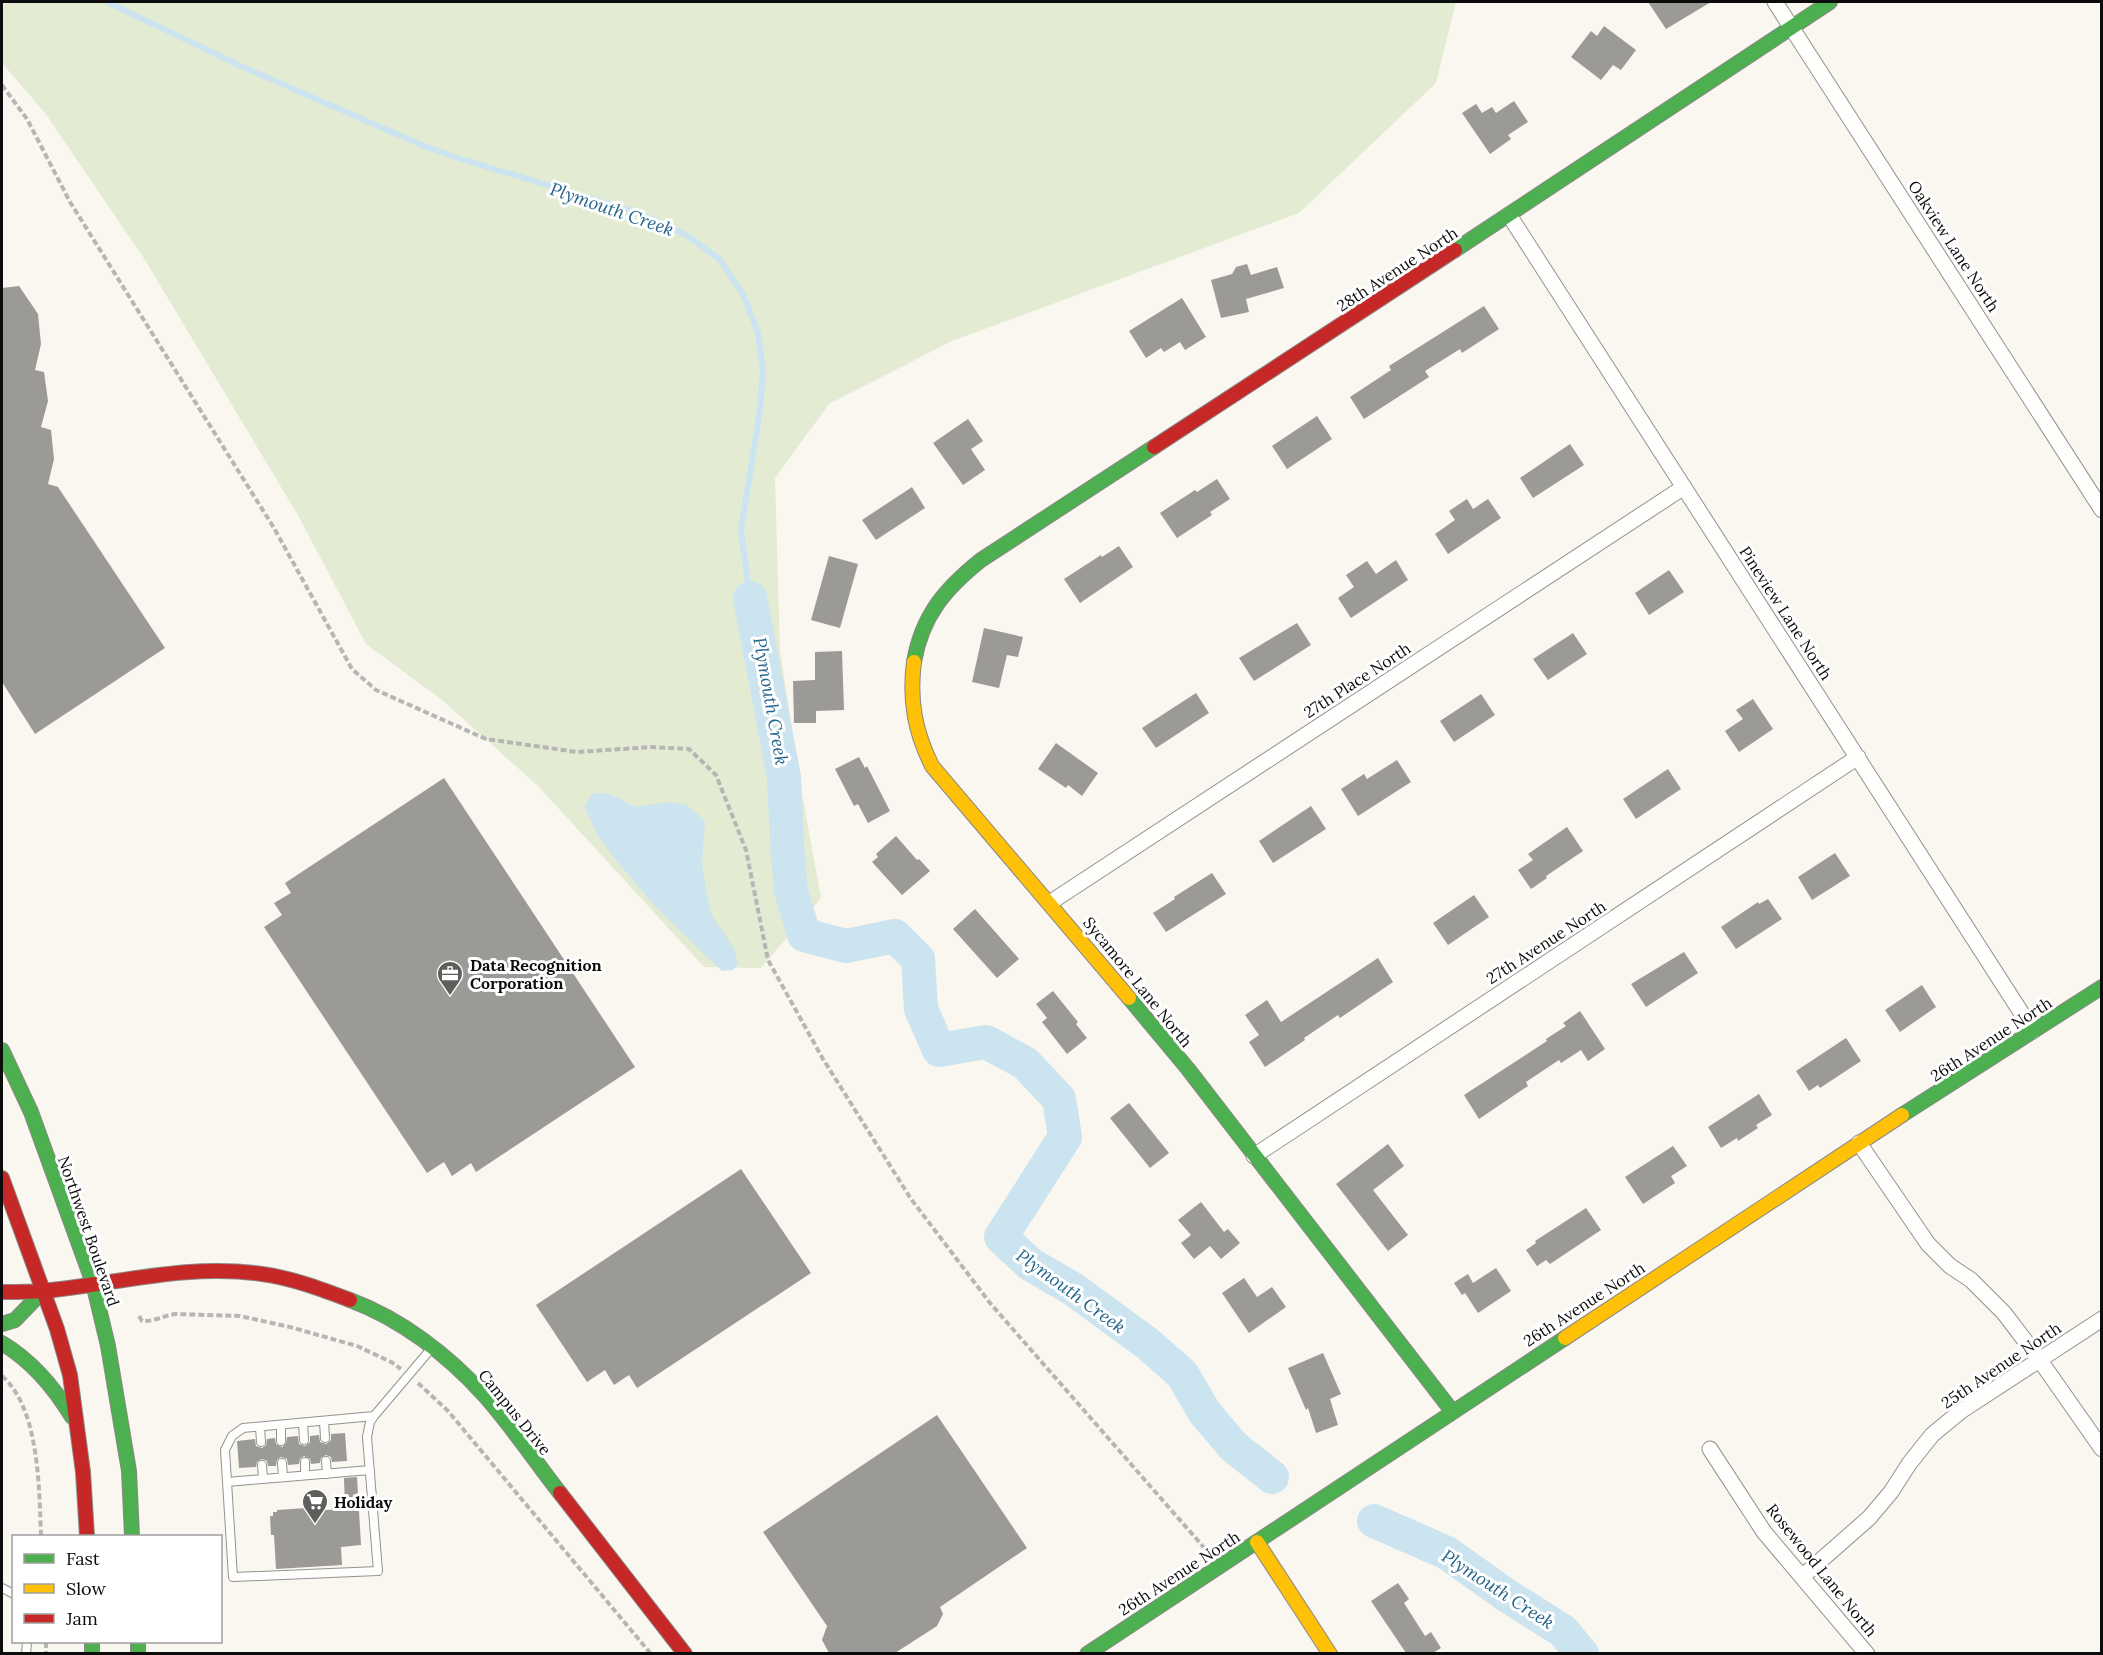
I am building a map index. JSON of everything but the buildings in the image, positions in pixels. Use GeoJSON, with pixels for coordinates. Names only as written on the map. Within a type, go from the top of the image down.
{"type":"FeatureCollection","features":[{"type":"Feature","properties":{"kind":"street","name":"Oakview Lane North"},"geometry":{"type":"LineString","coordinates":[[1775,2],[2102,510]]}},
{"type":"Feature","properties":{"kind":"street","name":"28th Avenue North"},"geometry":{"type":"LineString","coordinates":[[981,560],[1830,2]]}},
{"type":"Feature","properties":{"kind":"street","name":"Pineview Lane North"},"geometry":{"type":"LineString","coordinates":[[1509,215],[2033,1031]]}},
{"type":"Feature","properties":{"kind":"street","name":"27th Place North"},"geometry":{"type":"LineString","coordinates":[[1051,902],[1684,487]]}},
{"type":"Feature","properties":{"kind":"street","name":"Sycamore Lane North"},"geometry":{"type":"LineString","coordinates":[[981,560],[958,578],[939,600],[925,625],[915,652],[911,681],[913,710],[919,738],[931,765],[1051,902],[1188,1069],[1452,1411]]}},
{"type":"Feature","properties":{"kind":"street","name":"27th Avenue North"},"geometry":{"type":"LineString","coordinates":[[1254,1156],[1858,757]]}},
{"type":"Feature","properties":{"kind":"street","name":"26th Avenue North"},"geometry":{"type":"LineString","coordinates":[[1087,1653],[1859,1143],[2102,987]]}},
{"type":"Feature","properties":{"kind":"street","name":"Northwest Boulevard"},"geometry":{"type":"LineString","coordinates":[[2,1050],[31,1112],[93,1283],[108,1346],[129,1470],[132,1535]]}},
{"type":"Feature","properties":{"kind":"street"},"geometry":{"type":"LineString","coordinates":[[1859,1143],[1928,1244],[1950,1266],[1971,1280],[2004,1313],[2102,1449]]}},
{"type":"Feature","properties":{"kind":"street"},"geometry":{"type":"LineString","coordinates":[[2,1178],[70,1375],[84,1472],[87,1535]]}},
{"type":"Feature","properties":{"kind":"street","name":"Campus Drive"},"geometry":{"type":"LineString","coordinates":[[2,1292],[43,1292],[159,1274],[211,1271],[262,1274],[312,1286],[361,1304],[406,1328],[447,1359],[484,1395],[685,1653]]}},
{"type":"Feature","properties":{"kind":"street"},"geometry":{"type":"LineString","coordinates":[[2,1324],[15,1320],[43,1292]]}},
{"type":"Feature","properties":{"kind":"street","name":"25th Avenue North"},"geometry":{"type":"LineString","coordinates":[[1803,1576],[1869,1518],[1891,1492],[1932,1435],[1961,1411],[2102,1319]]}},
{"type":"Feature","properties":{"kind":"street"},"geometry":{"type":"LineString","coordinates":[[2,1343],[37,1370],[60,1396],[77,1426]]}},
{"type":"Feature","properties":{"kind":"street","name":"Rosewood Lane North"},"geometry":{"type":"LineString","coordinates":[[1710,1449],[1764,1532],[1867,1653]]}},
{"type":"Feature","properties":{"kind":"street"},"geometry":{"type":"LineString","coordinates":[[1257,1542],[1330,1653]]}},
{"type":"Feature","properties":{"kind":"lane"},"geometry":{"type":"LineString","coordinates":[[374,1416],[243,1428],[232,1436],[225,1450],[233,1577],[378,1571],[367,1437],[370,1422],[432,1348]]}},
{"type":"Feature","properties":{"kind":"lane"},"geometry":{"type":"LineString","coordinates":[[324,1421],[325,1438]]}},
{"type":"Feature","properties":{"kind":"lane"},"geometry":{"type":"LineString","coordinates":[[303,1423],[304,1440]]}},
{"type":"Feature","properties":{"kind":"lane"},"geometry":{"type":"LineString","coordinates":[[281,1425],[281,1441]]}},
{"type":"Feature","properties":{"kind":"lane"},"geometry":{"type":"LineString","coordinates":[[260,1427],[261,1442]]}},
{"type":"Feature","properties":{"kind":"lane"},"geometry":{"type":"LineString","coordinates":[[326,1461],[327,1474]]}},
{"type":"Feature","properties":{"kind":"lane"},"geometry":{"type":"LineString","coordinates":[[305,1462],[305,1475]]}},
{"type":"Feature","properties":{"kind":"lane"},"geometry":{"type":"LineString","coordinates":[[282,1463],[283,1477]]}},
{"type":"Feature","properties":{"kind":"lane"},"geometry":{"type":"LineString","coordinates":[[262,1465],[263,1479]]}},
{"type":"Feature","properties":{"kind":"lane"},"geometry":{"type":"LineString","coordinates":[[227,1482],[370,1470]]}},
{"type":"Feature","properties":{"kind":"path"},"geometry":{"type":"LineString","coordinates":[[2,86],[27,119],[70,202],[274,528],[352,669],[376,690],[486,739],[577,752],[652,747],[689,749],[716,776],[746,850],[768,960],[823,1059],[911,1199],[990,1304],[1220,1566]]}},
{"type":"Feature","properties":{"kind":"path"},"geometry":{"type":"LineString","coordinates":[[139,1316],[142,1321],[176,1314],[240,1316],[263,1320],[357,1346],[391,1362],[409,1375],[448,1411],[651,1653]]}},
{"type":"Feature","properties":{"kind":"path"},"geometry":{"type":"LineString","coordinates":[[2,1376],[16,1394],[31,1434],[42,1535]]}},
{"type":"Feature","properties":{"kind":"green space"},"geometry":{"type":"Polygon","coordinates":[[[2,2],[1456,2],[1436,83],[1299,213],[952,341],[829,404],[775,478],[780,651],[821,898],[761,968],[704,967],[538,786],[442,700],[366,644],[299,517],[145,260],[45,113],[2,63],[2,2]]]}},
{"type":"Feature","properties":{"kind":"water"},"geometry":{"type":"Polygon","coordinates":[[[592,793],[610,794],[636,807],[668,802],[687,805],[705,821],[702,863],[706,890],[712,916],[734,948],[738,964],[732,970],[722,971],[655,906],[615,859],[596,833],[585,807],[592,793]]]}},
{"type":"Feature","properties":{"kind":"waterway","name":"Plymouth Creek"},"geometry":{"type":"LineString","coordinates":[[107,2],[241,66],[424,146],[653,219],[688,236],[719,259],[743,294],[758,333],[763,371],[760,410],[741,530],[750,598]]}},
{"type":"Feature","properties":{"kind":"waterway","name":"Plymouth Creek"},"geometry":{"type":"LineString","coordinates":[[750,598],[784,777],[791,891],[804,935],[846,946],[895,936],[918,959],[921,1009],[939,1050],[986,1042],[1025,1063],[1059,1099],[1065,1137],[1001,1237],[1030,1264],[1073,1289],[1148,1344],[1182,1374],[1205,1413],[1234,1447],[1272,1477]]}},
{"type":"Feature","properties":{"kind":"waterway","name":"Plymouth Creek"},"geometry":{"type":"LineString","coordinates":[[1374,1521],[1447,1553],[1506,1595],[1563,1631],[1582,1654]]}},
{"type":"Feature","properties":{"kind":"traffic: fast"},"geometry":{"type":"LineString","coordinates":[[1455,250],[1830,2]]}},
{"type":"Feature","properties":{"kind":"traffic: fast"},"geometry":{"type":"LineString","coordinates":[[914,662],[929,616],[968,570],[1154,447]]}},
{"type":"Feature","properties":{"kind":"traffic: fast"},"geometry":{"type":"LineString","coordinates":[[1902,1115],[2102,987]]}},
{"type":"Feature","properties":{"kind":"traffic: fast"},"geometry":{"type":"LineString","coordinates":[[1129,998],[1188,1069],[1452,1411]]}},
{"type":"Feature","properties":{"kind":"traffic: fast"},"geometry":{"type":"LineString","coordinates":[[2,1050],[31,1112],[93,1283],[108,1346],[129,1471],[132,1535]]}},
{"type":"Feature","properties":{"kind":"traffic: fast"},"geometry":{"type":"LineString","coordinates":[[2,1324],[15,1320],[43,1291]]}},
{"type":"Feature","properties":{"kind":"traffic: fast"},"geometry":{"type":"LineString","coordinates":[[350,1300],[405,1328],[455,1366],[494,1407],[560,1493]]}},
{"type":"Feature","properties":{"kind":"traffic: fast"},"geometry":{"type":"LineString","coordinates":[[1087,1654],[1565,1338]]}},
{"type":"Feature","properties":{"kind":"traffic: fast"},"geometry":{"type":"LineString","coordinates":[[2,1343],[42,1376],[72,1417]]}},
{"type":"Feature","properties":{"kind":"traffic: fast"},"geometry":{"type":"LineString","coordinates":[[92,1643],[92,1654]]}},
{"type":"Feature","properties":{"kind":"traffic: fast"},"geometry":{"type":"LineString","coordinates":[[138,1643],[138,1654]]}},
{"type":"Feature","properties":{"kind":"traffic: slow"},"geometry":{"type":"LineString","coordinates":[[914,662],[912,690],[915,715],[921,741],[932,766],[1129,998]]}},
{"type":"Feature","properties":{"kind":"traffic: slow"},"geometry":{"type":"LineString","coordinates":[[1565,1338],[1902,1115]]}},
{"type":"Feature","properties":{"kind":"traffic: slow"},"geometry":{"type":"LineString","coordinates":[[1257,1542],[1330,1654]]}},
{"type":"Feature","properties":{"kind":"traffic: jam"},"geometry":{"type":"LineString","coordinates":[[1154,447],[1455,250]]}},
{"type":"Feature","properties":{"kind":"traffic: jam"},"geometry":{"type":"LineString","coordinates":[[2,1178],[57,1329],[70,1375],[83,1472],[87,1535]]}},
{"type":"Feature","properties":{"kind":"traffic: jam"},"geometry":{"type":"LineString","coordinates":[[2,1292],[43,1291],[179,1273],[234,1271],[284,1278],[350,1300]]}},
{"type":"Feature","properties":{"kind":"traffic: jam"},"geometry":{"type":"LineString","coordinates":[[560,1493],[685,1654]]}},
{"type":"Feature","properties":{"kind":"place","name":"Data Recognition Corporation"},"geometry":{"type":"Point","coordinates":[450,997]}},
{"type":"Feature","properties":{"kind":"place","name":"Holiday"},"geometry":{"type":"Point","coordinates":[315,1525]}}]}
